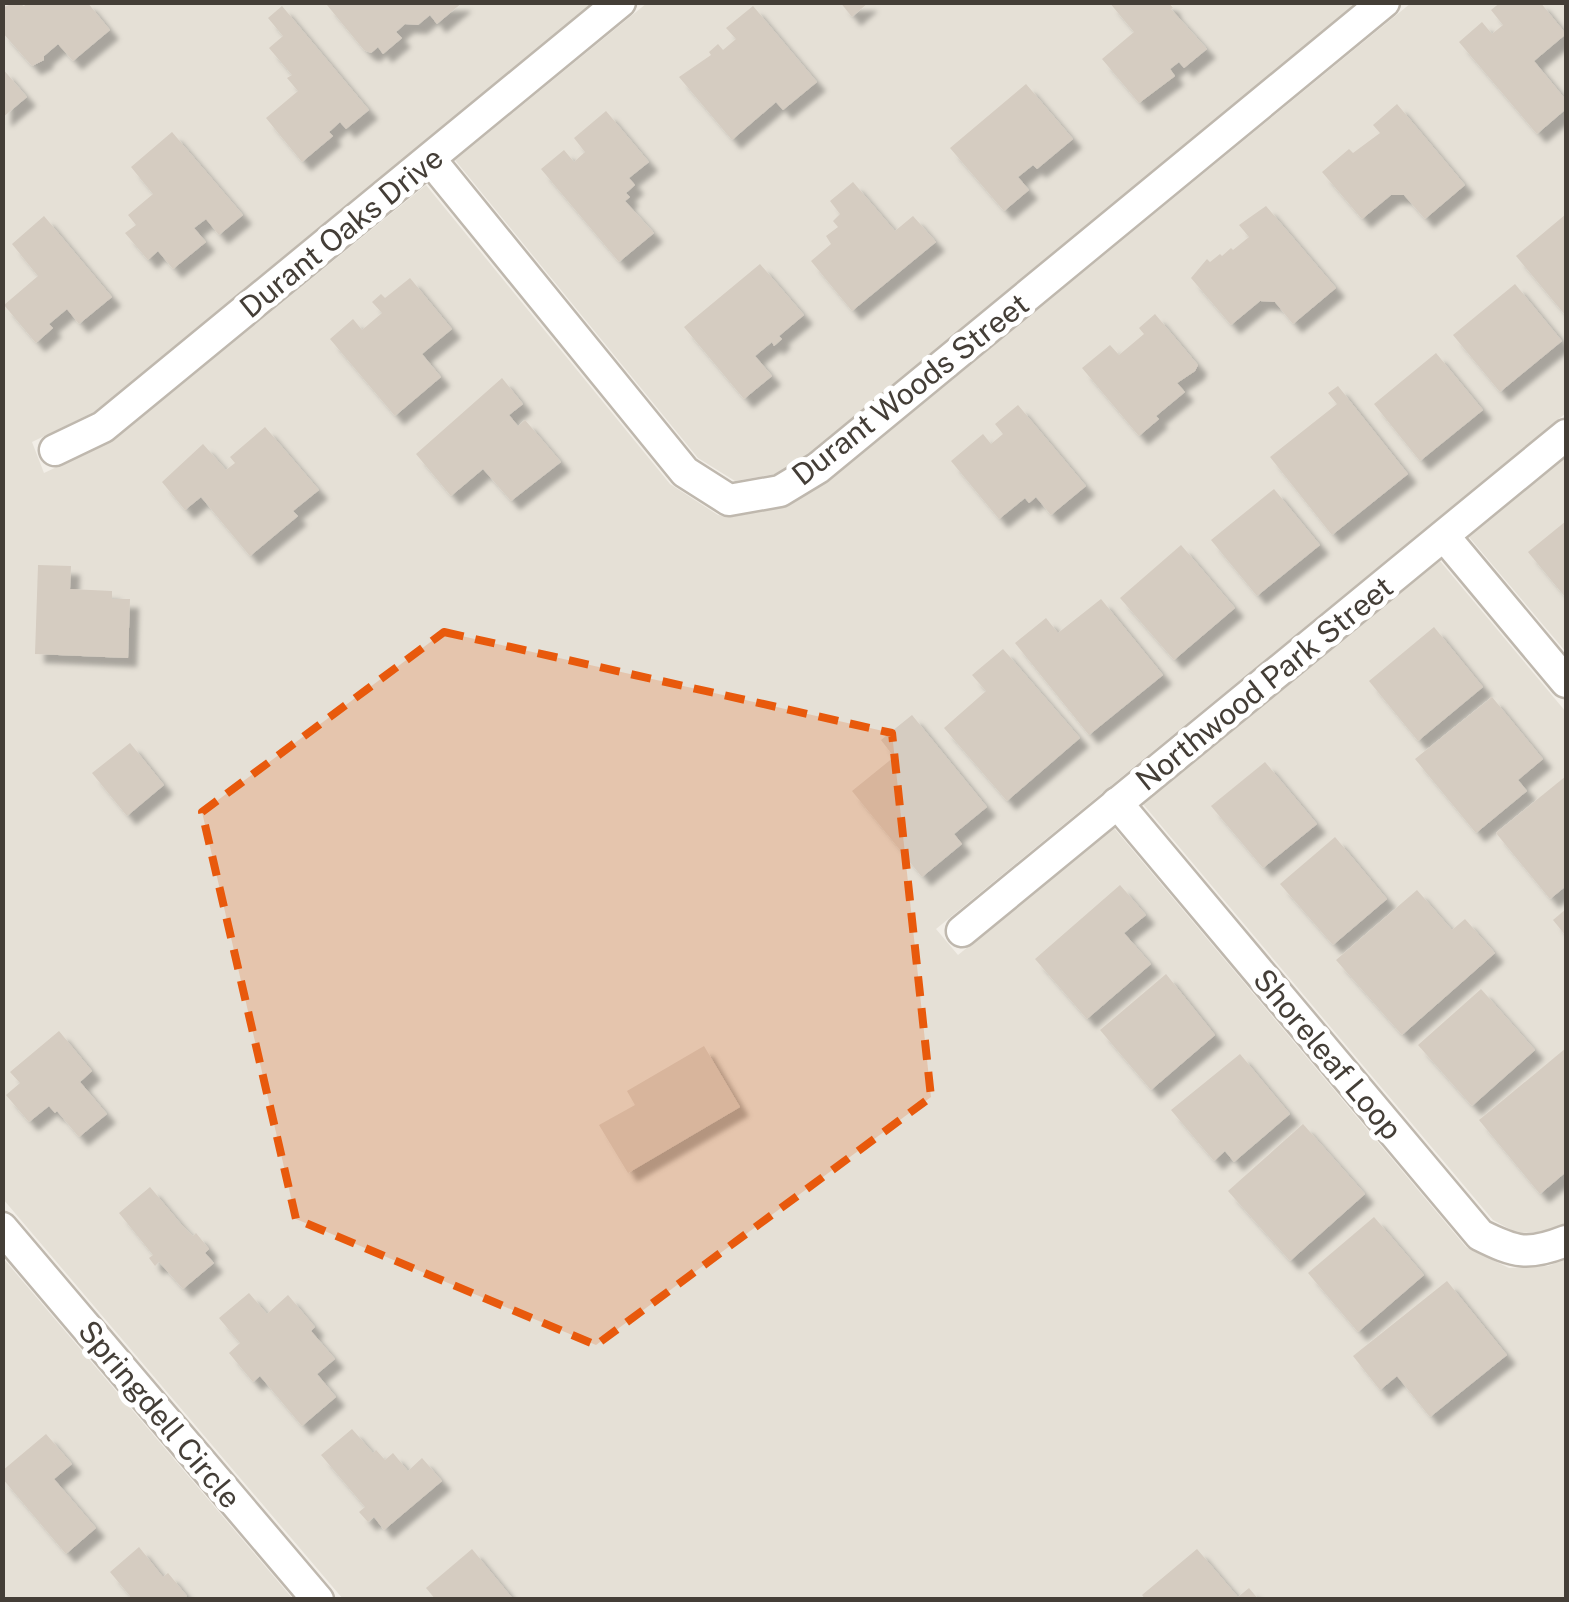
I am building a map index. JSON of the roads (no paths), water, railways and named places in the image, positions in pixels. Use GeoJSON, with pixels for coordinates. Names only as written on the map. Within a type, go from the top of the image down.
{"type":"FeatureCollection","features":[{"type":"Feature","properties":{"kind":"street","name":"Durant Oaks Drive"},"geometry":{"type":"LineString","coordinates":[[55,450],[103,427],[620,2]]}},
{"type":"Feature","properties":{"kind":"street","name":"Durant Woods Street"},"geometry":{"type":"LineString","coordinates":[[430,159],[685,472],[729,500],[780,491],[818,468],[1384,2]]}},
{"type":"Feature","properties":{"kind":"street","name":"Northwood Park Street"},"geometry":{"type":"LineString","coordinates":[[962,930],[1566,435]]}},
{"type":"Feature","properties":{"kind":"street"},"geometry":{"type":"LineString","coordinates":[[1444,536],[1566,682]]}},
{"type":"Feature","properties":{"kind":"street","name":"Shoreleaf Loop"},"geometry":{"type":"LineString","coordinates":[[1117,804],[1480,1235],[1511,1251],[1544,1250],[1566,1241]]}},
{"type":"Feature","properties":{"kind":"street","name":"Springdell Circle"},"geometry":{"type":"LineString","coordinates":[[2,1228],[318,1600]]}}]}
